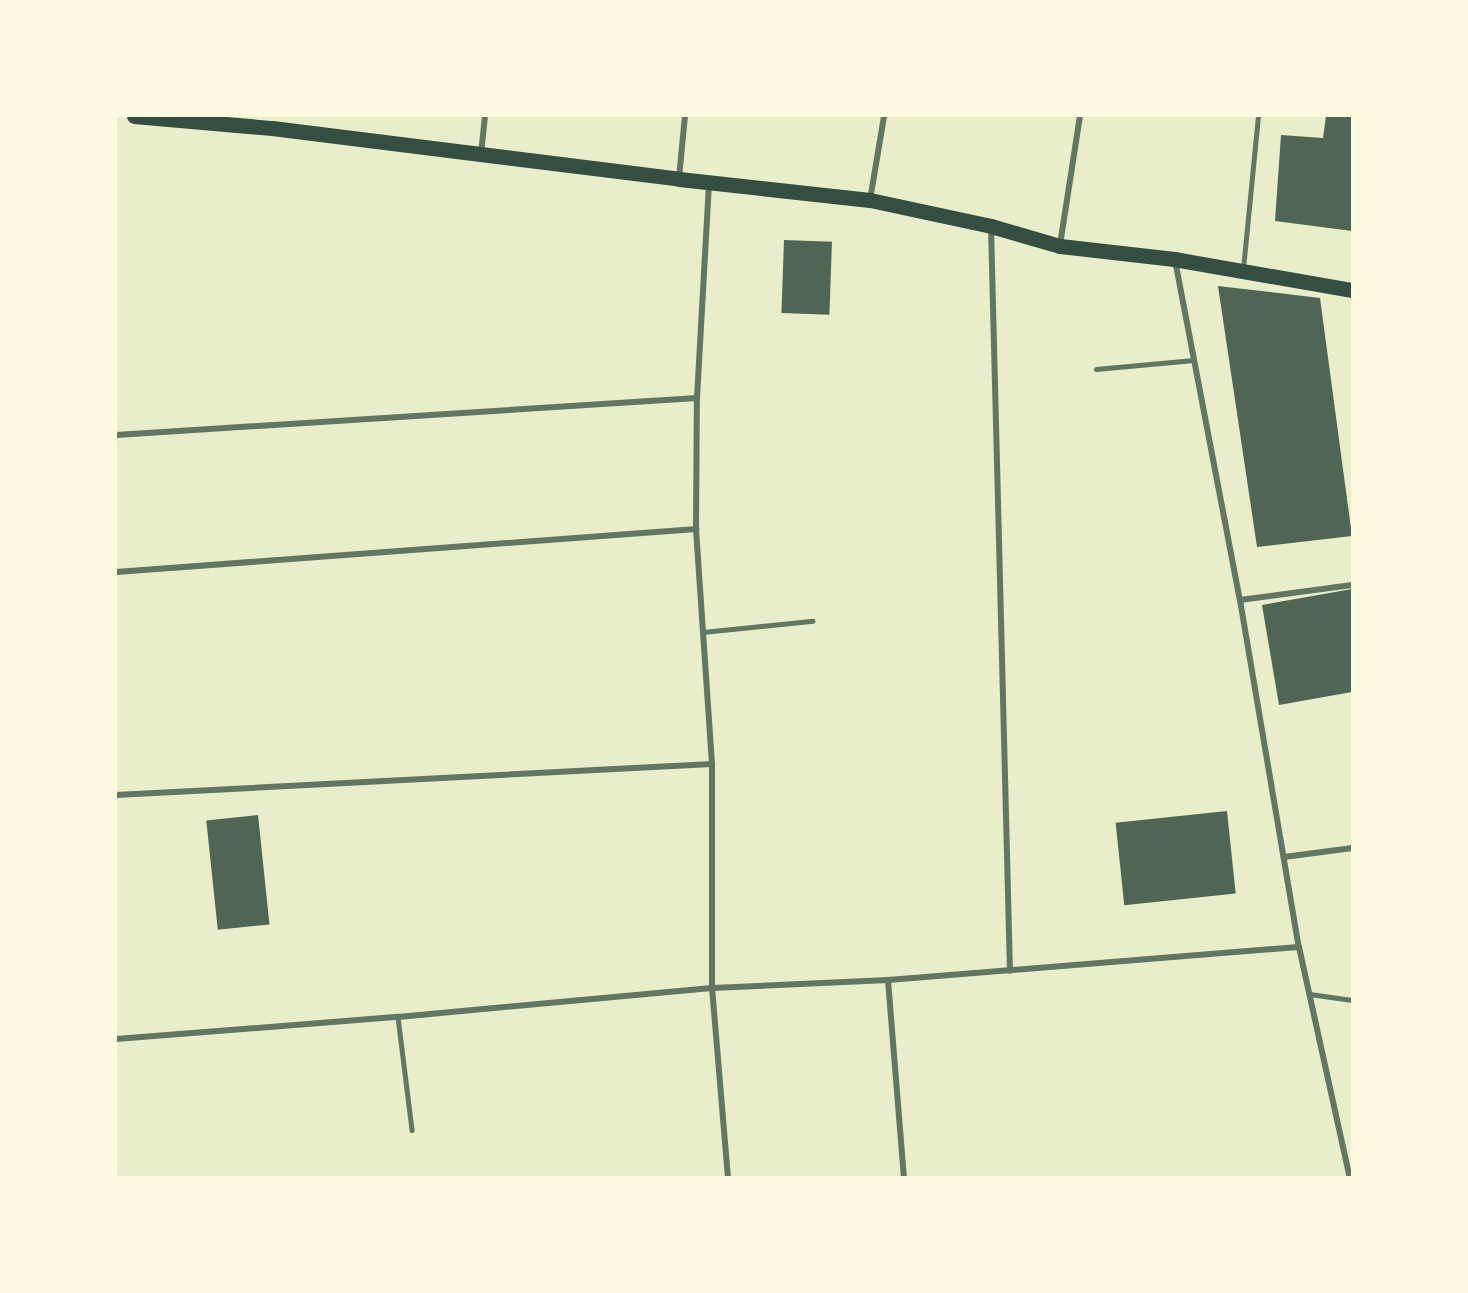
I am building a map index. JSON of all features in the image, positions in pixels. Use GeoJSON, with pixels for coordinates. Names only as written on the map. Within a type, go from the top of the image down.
{"type":"FeatureCollection","features":[{"type":"Feature","properties":{"kind":"main road"},"geometry":{"type":"LineString","coordinates":[[134,116],[272,124],[481,154],[870,200],[991,226],[1060,246],[1174,260],[1353,290]]}},
{"type":"Feature","properties":{"kind":"street"},"geometry":{"type":"LineString","coordinates":[[481,154],[485,116]]}},
{"type":"Feature","properties":{"kind":"street"},"geometry":{"type":"LineString","coordinates":[[679,179],[685,116]]}},
{"type":"Feature","properties":{"kind":"street"},"geometry":{"type":"LineString","coordinates":[[870,200],[884,116]]}},
{"type":"Feature","properties":{"kind":"street"},"geometry":{"type":"LineString","coordinates":[[1060,246],[1080,116]]}},
{"type":"Feature","properties":{"kind":"street"},"geometry":{"type":"LineString","coordinates":[[709,182],[697,398],[696,529],[712,764],[712,988],[728,1178]]}},
{"type":"Feature","properties":{"kind":"street"},"geometry":{"type":"LineString","coordinates":[[991,226],[1010,971]]}},
{"type":"Feature","properties":{"kind":"street"},"geometry":{"type":"LineString","coordinates":[[1174,260],[1240,600],[1299,947],[1350,1178]]}},
{"type":"Feature","properties":{"kind":"street"},"geometry":{"type":"LineString","coordinates":[[116,435],[697,398]]}},
{"type":"Feature","properties":{"kind":"street"},"geometry":{"type":"LineString","coordinates":[[116,572],[696,529]]}},
{"type":"Feature","properties":{"kind":"street"},"geometry":{"type":"LineString","coordinates":[[1240,600],[1353,585]]}},
{"type":"Feature","properties":{"kind":"street"},"geometry":{"type":"LineString","coordinates":[[116,795],[712,764]]}},
{"type":"Feature","properties":{"kind":"street"},"geometry":{"type":"LineString","coordinates":[[1284,857],[1353,848]]}},
{"type":"Feature","properties":{"kind":"street"},"geometry":{"type":"LineString","coordinates":[[116,1039],[398,1017],[712,988],[888,980],[1299,947]]}},
{"type":"Feature","properties":{"kind":"street"},"geometry":{"type":"LineString","coordinates":[[888,980],[904,1178]]}},
{"type":"Feature","properties":{"kind":"lane"},"geometry":{"type":"LineString","coordinates":[[1243,271],[1258,116]]}},
{"type":"Feature","properties":{"kind":"lane"},"geometry":{"type":"LineString","coordinates":[[1096,369],[1194,360]]}},
{"type":"Feature","properties":{"kind":"lane"},"geometry":{"type":"LineString","coordinates":[[703,632],[812,621]]}},
{"type":"Feature","properties":{"kind":"lane"},"geometry":{"type":"LineString","coordinates":[[1310,994],[1353,1000]]}},
{"type":"Feature","properties":{"kind":"lane"},"geometry":{"type":"LineString","coordinates":[[398,1017],[412,1130]]}},
{"type":"Feature","properties":{"kind":"building"},"geometry":{"type":"Polygon","coordinates":[[[1326,116],[1352,116],[1352,231],[1275,221],[1281,135],[1323,138],[1326,116]]]}},
{"type":"Feature","properties":{"kind":"building"},"geometry":{"type":"Polygon","coordinates":[[[784,240],[832,242],[829,315],[781,313],[784,240]]]}},
{"type":"Feature","properties":{"kind":"building"},"geometry":{"type":"Polygon","coordinates":[[[1218,286],[1320,298],[1352,536],[1257,547],[1218,286]]]}},
{"type":"Feature","properties":{"kind":"building"},"geometry":{"type":"Polygon","coordinates":[[[1352,589],[1352,692],[1279,705],[1262,605],[1352,589]]]}},
{"type":"Feature","properties":{"kind":"building"},"geometry":{"type":"Polygon","coordinates":[[[1227,811],[1236,894],[1124,905],[1116,823],[1227,811]]]}},
{"type":"Feature","properties":{"kind":"building"},"geometry":{"type":"Polygon","coordinates":[[[258,815],[269,924],[218,930],[206,820],[258,815]]]}}]}
